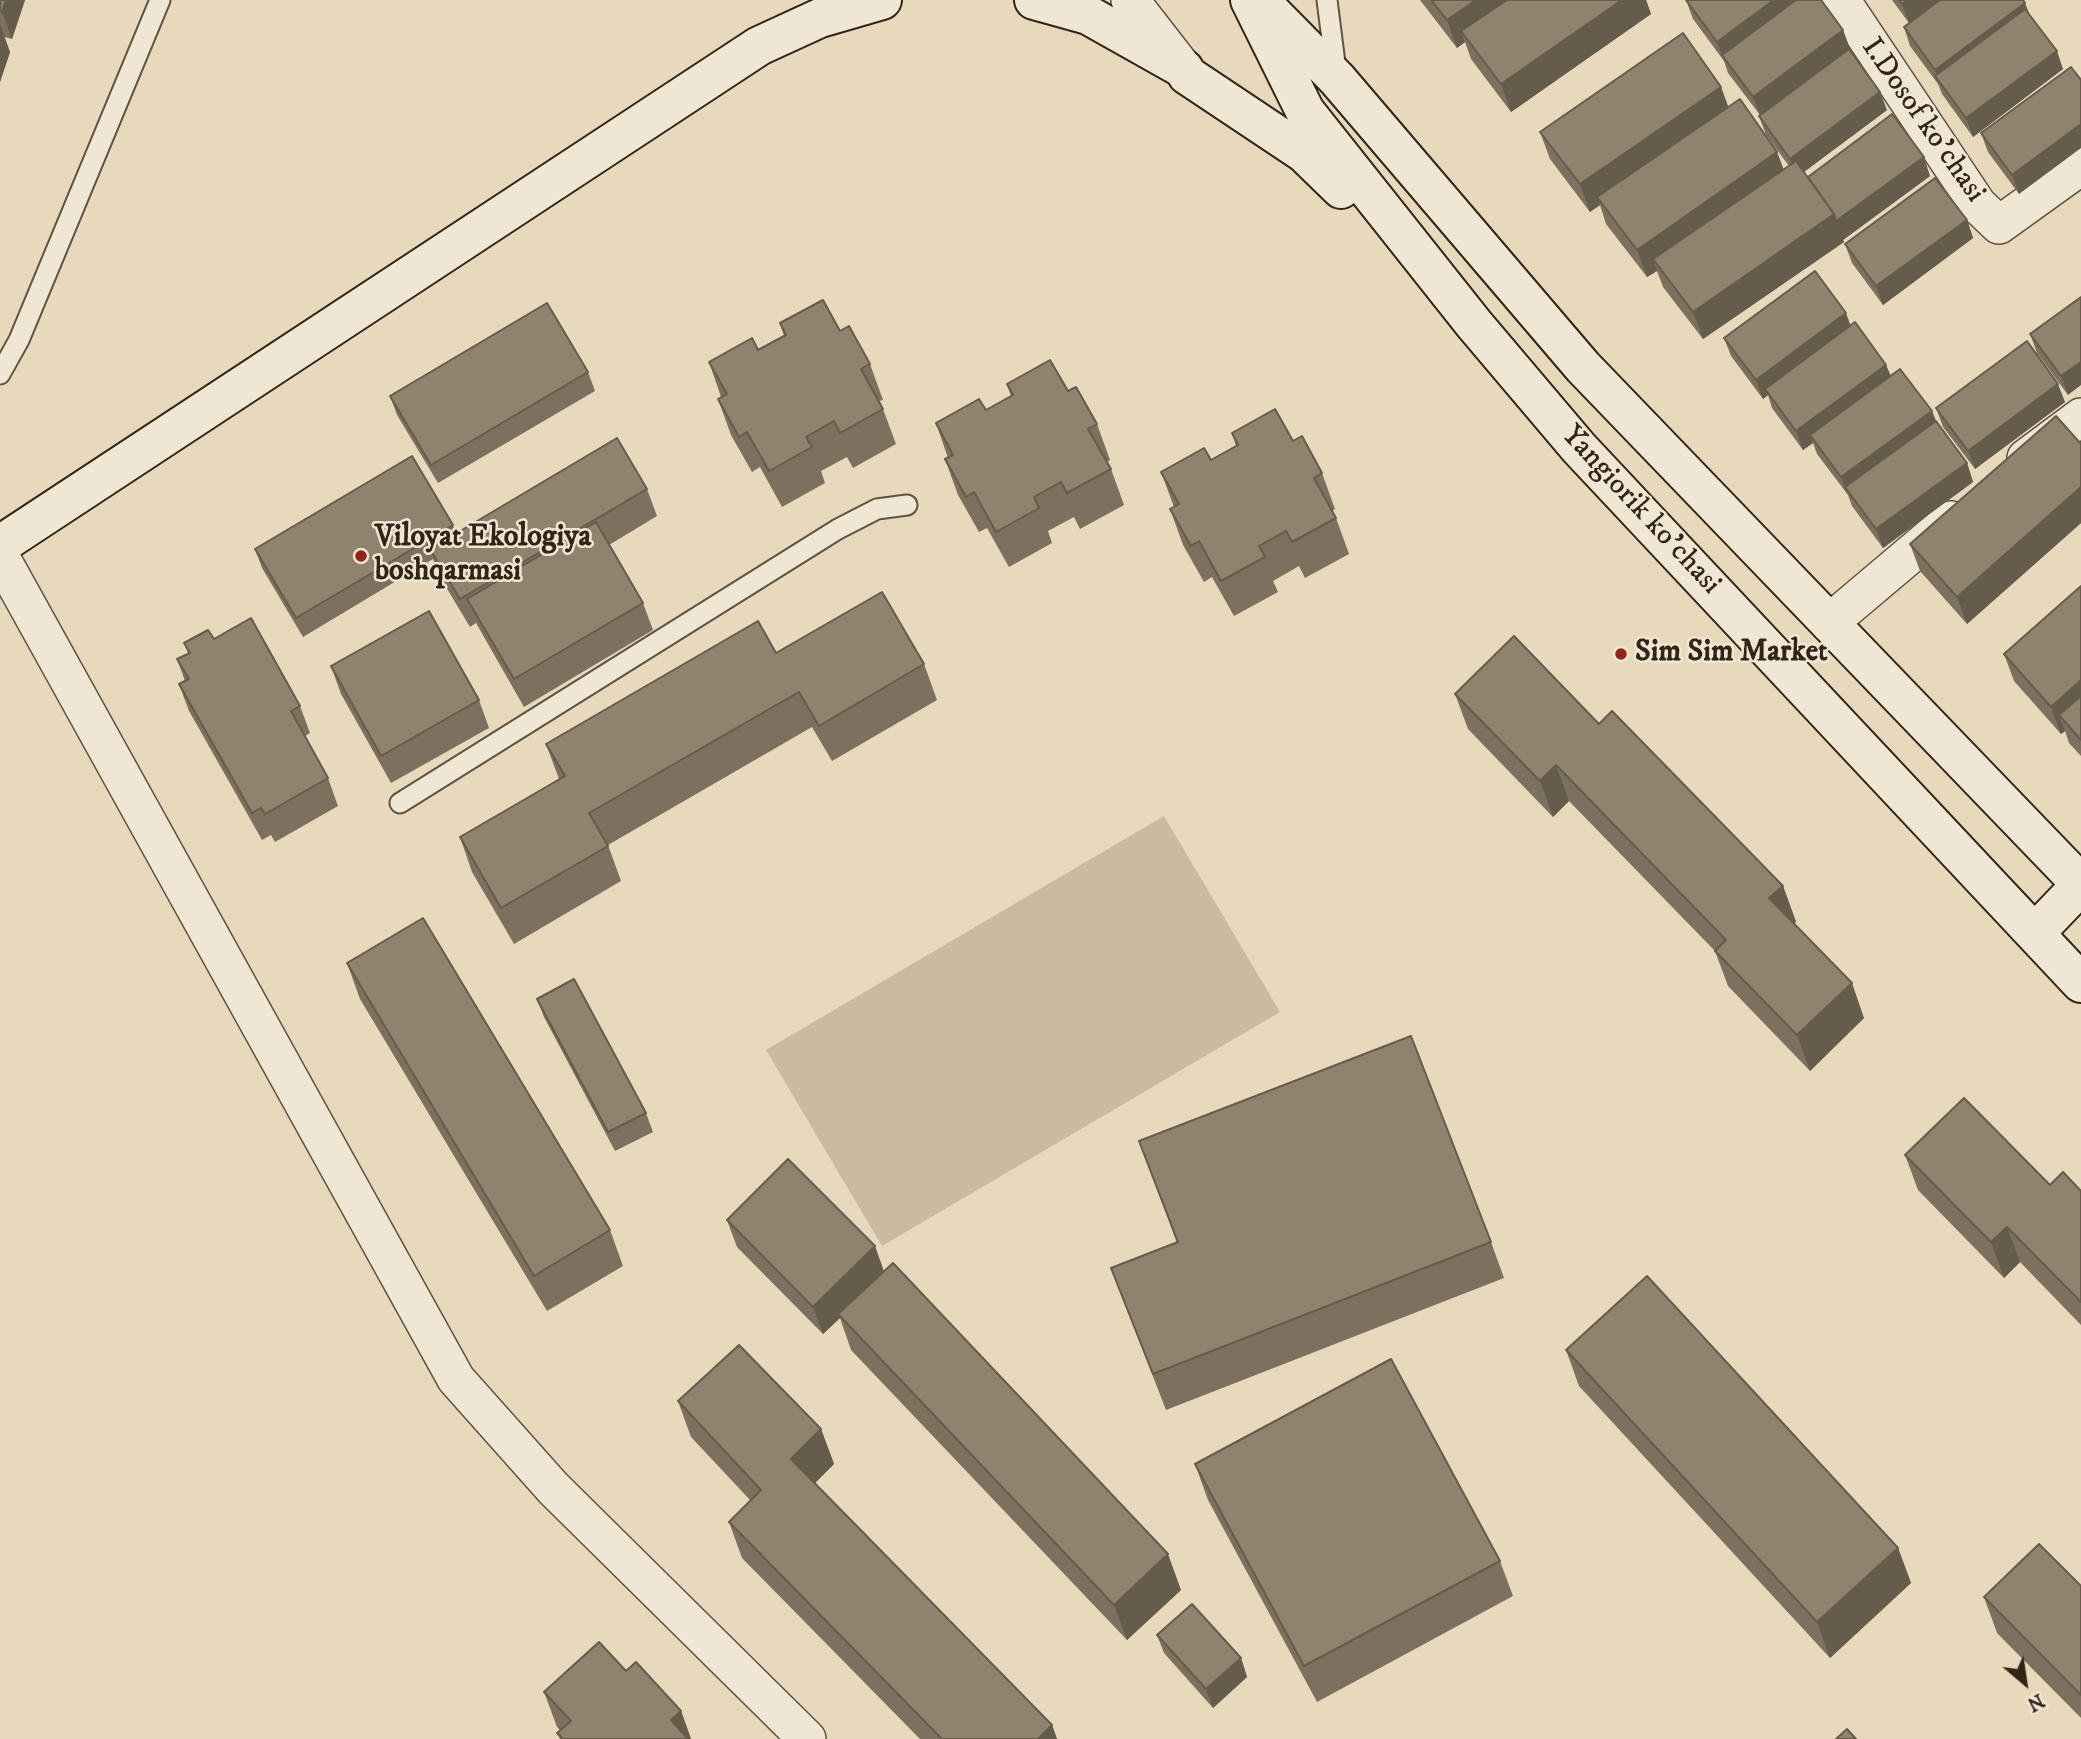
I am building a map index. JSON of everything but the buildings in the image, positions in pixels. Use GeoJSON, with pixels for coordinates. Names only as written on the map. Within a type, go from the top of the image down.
{"type":"FeatureCollection","features":[{"type":"Feature","properties":{"kind":"main road"},"geometry":{"type":"LineString","coordinates":[[0,545],[759,46],[820,18],[882,0]]}},
{"type":"Feature","properties":{"kind":"main road"},"geometry":{"type":"LineString","coordinates":[[1034,0],[1088,15],[1184,69],[1187,75],[1304,153],[1474,324]]}},
{"type":"Feature","properties":{"kind":"main road","name":"Yangiorik ko'chasi"},"geometry":{"type":"LineString","coordinates":[[1250,0],[1305,111],[1474,324],[1579,449],[2081,983]]}},
{"type":"Feature","properties":{"kind":"main road","name":"Yangiorik ko'chasi"},"geometry":{"type":"LineString","coordinates":[[1259,0],[1336,79],[1583,367],[2081,884]]}},
{"type":"Feature","properties":{"kind":"main road"},"geometry":{"type":"LineString","coordinates":[[2035,933],[2081,884]]}},
{"type":"Feature","properties":{"kind":"street"},"geometry":{"type":"LineString","coordinates":[[1130,0],[1184,69]]}},
{"type":"Feature","properties":{"kind":"street","name":"I.Dosof ko'chasi"},"geometry":{"type":"LineString","coordinates":[[1841,0],[1978,205],[1999,225],[2081,166]]}},
{"type":"Feature","properties":{"kind":"street"},"geometry":{"type":"LineString","coordinates":[[1829,623],[1987,489],[2081,417]]}},
{"type":"Feature","properties":{"kind":"street"},"geometry":{"type":"LineString","coordinates":[[0,556],[456,1379],[553,1488],[807,1739]]}},
{"type":"Feature","properties":{"kind":"lane"},"geometry":{"type":"LineString","coordinates":[[0,374],[19,340],[160,0]]}},
{"type":"Feature","properties":{"kind":"lane"},"geometry":{"type":"LineString","coordinates":[[1327,0],[1336,79]]}},
{"type":"Feature","properties":{"kind":"lane"},"geometry":{"type":"LineString","coordinates":[[400,803],[838,529],[877,509],[907,505]]}},
{"type":"Feature","properties":{"kind":"shaded area"},"geometry":{"type":"Polygon","coordinates":[[[1164,816],[1280,1012],[882,1246],[766,1050],[1164,816]]]}},
{"type":"Feature","properties":{"kind":"place","name":"Viloyat Ekologiya boshqarmasi"},"geometry":{"type":"Point","coordinates":[361,556]}},
{"type":"Feature","properties":{"kind":"place","name":"Sim Sim Market"},"geometry":{"type":"Point","coordinates":[1621,654]}}]}
